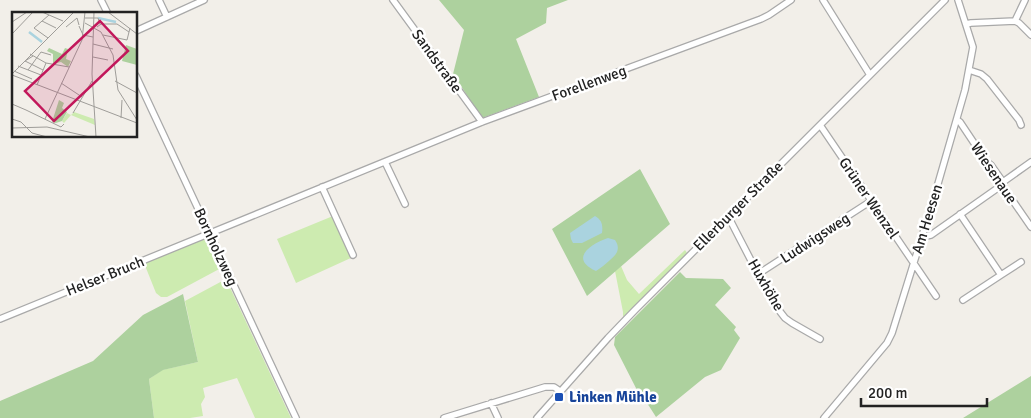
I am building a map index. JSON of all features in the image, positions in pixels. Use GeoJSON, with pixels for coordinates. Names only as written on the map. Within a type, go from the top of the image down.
{"type":"FeatureCollection","features":[{"type":"Feature","properties":{"kind":"street"},"geometry":{"type":"LineString","coordinates":[[101,0],[107,12]]}},
{"type":"Feature","properties":{"kind":"street"},"geometry":{"type":"LineString","coordinates":[[159,0],[167,17]]}},
{"type":"Feature","properties":{"kind":"street"},"geometry":{"type":"LineString","coordinates":[[138,30],[204,0]]}},
{"type":"Feature","properties":{"kind":"street","name":"Sandstraße"},"geometry":{"type":"LineString","coordinates":[[393,0],[482,122]]}},
{"type":"Feature","properties":{"kind":"street","name":"Forellenweg"},"geometry":{"type":"LineString","coordinates":[[209,233],[482,122],[769,15],[791,0]]}},
{"type":"Feature","properties":{"kind":"street"},"geometry":{"type":"LineString","coordinates":[[823,0],[870,75]]}},
{"type":"Feature","properties":{"kind":"street","name":"Ellerburger Straße"},"geometry":{"type":"LineString","coordinates":[[537,418],[621,324],[945,0]]}},
{"type":"Feature","properties":{"kind":"street","name":"Am Heesen"},"geometry":{"type":"LineString","coordinates":[[824,418],[890,339],[965,90],[973,47],[958,0]]}},
{"type":"Feature","properties":{"kind":"street"},"geometry":{"type":"LineString","coordinates":[[1014,21],[1025,0]]}},
{"type":"Feature","properties":{"kind":"street"},"geometry":{"type":"LineString","coordinates":[[966,24],[1014,21],[1019,23],[1031,35]]}},
{"type":"Feature","properties":{"kind":"street"},"geometry":{"type":"LineString","coordinates":[[969,70],[987,79],[1021,125]]}},
{"type":"Feature","properties":{"kind":"street","name":"Bornholzweg"},"geometry":{"type":"LineString","coordinates":[[138,80],[296,418]]}},
{"type":"Feature","properties":{"kind":"street","name":"Wiesenaue"},"geometry":{"type":"LineString","coordinates":[[957,120],[986,161],[991,165],[1031,227]]}},
{"type":"Feature","properties":{"kind":"street","name":"Grüner Wenzel"},"geometry":{"type":"LineString","coordinates":[[820,126],[936,296]]}},
{"type":"Feature","properties":{"kind":"street"},"geometry":{"type":"LineString","coordinates":[[385,162],[405,204]]}},
{"type":"Feature","properties":{"kind":"street"},"geometry":{"type":"LineString","coordinates":[[922,235],[931,235],[1031,162]]}},
{"type":"Feature","properties":{"kind":"street"},"geometry":{"type":"LineString","coordinates":[[322,187],[353,255]]}},
{"type":"Feature","properties":{"kind":"street","name":"Ludwigsweg"},"geometry":{"type":"LineString","coordinates":[[758,274],[871,201]]}},
{"type":"Feature","properties":{"kind":"street"},"geometry":{"type":"LineString","coordinates":[[960,214],[1001,275]]}},
{"type":"Feature","properties":{"kind":"street","name":"Huxhöhe"},"geometry":{"type":"LineString","coordinates":[[728,216],[778,309],[785,318],[820,339]]}},
{"type":"Feature","properties":{"kind":"street","name":"Helser Bruch"},"geometry":{"type":"LineString","coordinates":[[0,319],[209,233]]}},
{"type":"Feature","properties":{"kind":"street"},"geometry":{"type":"LineString","coordinates":[[963,300],[1021,262]]}},
{"type":"Feature","properties":{"kind":"street"},"geometry":{"type":"LineString","coordinates":[[447,418],[545,386],[554,387],[560,391]]}},
{"type":"Feature","properties":{"kind":"street"},"geometry":{"type":"LineString","coordinates":[[491,403],[498,418]]}},
{"type":"Feature","properties":{"kind":"green space"},"geometry":{"type":"Polygon","coordinates":[[[439,0],[568,0],[547,8],[546,23],[516,39],[539,97],[482,118],[453,74],[464,30],[439,0]]]}},
{"type":"Feature","properties":{"kind":"green space"},"geometry":{"type":"Polygon","coordinates":[[[640,169],[670,224],[587,296],[552,229],[640,169]]]}},
{"type":"Feature","properties":{"kind":"green space"},"geometry":{"type":"Polygon","coordinates":[[[333,216],[353,257],[296,283],[277,239],[333,216]]]}},
{"type":"Feature","properties":{"kind":"green space"},"geometry":{"type":"Polygon","coordinates":[[[206,237],[210,239],[223,267],[167,297],[161,297],[156,293],[144,263],[206,237]]]}},
{"type":"Feature","properties":{"kind":"green space"},"geometry":{"type":"Polygon","coordinates":[[[685,250],[687,253],[623,317],[615,271],[621,266],[627,280],[639,294],[685,250]]]}},
{"type":"Feature","properties":{"kind":"green space"},"geometry":{"type":"Polygon","coordinates":[[[680,272],[686,278],[723,279],[731,288],[715,305],[736,327],[734,330],[740,338],[721,370],[705,377],[656,417],[639,394],[614,345],[615,337],[680,272]]]}},
{"type":"Feature","properties":{"kind":"green space"},"geometry":{"type":"Polygon","coordinates":[[[226,279],[291,418],[255,418],[237,378],[203,388],[205,397],[201,404],[203,416],[154,418],[149,379],[162,370],[198,362],[185,301],[226,279]]]}},
{"type":"Feature","properties":{"kind":"green space"},"geometry":{"type":"Polygon","coordinates":[[[183,294],[198,362],[163,370],[149,379],[154,418],[0,418],[0,401],[93,361],[143,315],[183,294]]]}},
{"type":"Feature","properties":{"kind":"green space"},"geometry":{"type":"Polygon","coordinates":[[[1031,376],[1031,418],[963,418],[1031,376]]]}},
{"type":"Feature","properties":{"kind":"water"},"geometry":{"type":"Polygon","coordinates":[[[595,216],[602,223],[602,233],[582,243],[573,243],[570,233],[595,216]]]}},
{"type":"Feature","properties":{"kind":"water"},"geometry":{"type":"Polygon","coordinates":[[[608,238],[615,240],[618,247],[617,252],[596,271],[584,262],[583,257],[589,248],[608,238]]]}},
{"type":"Feature","properties":{"kind":"place","name":"Linken Mühle"},"geometry":{"type":"Point","coordinates":[559,397]}}]}
